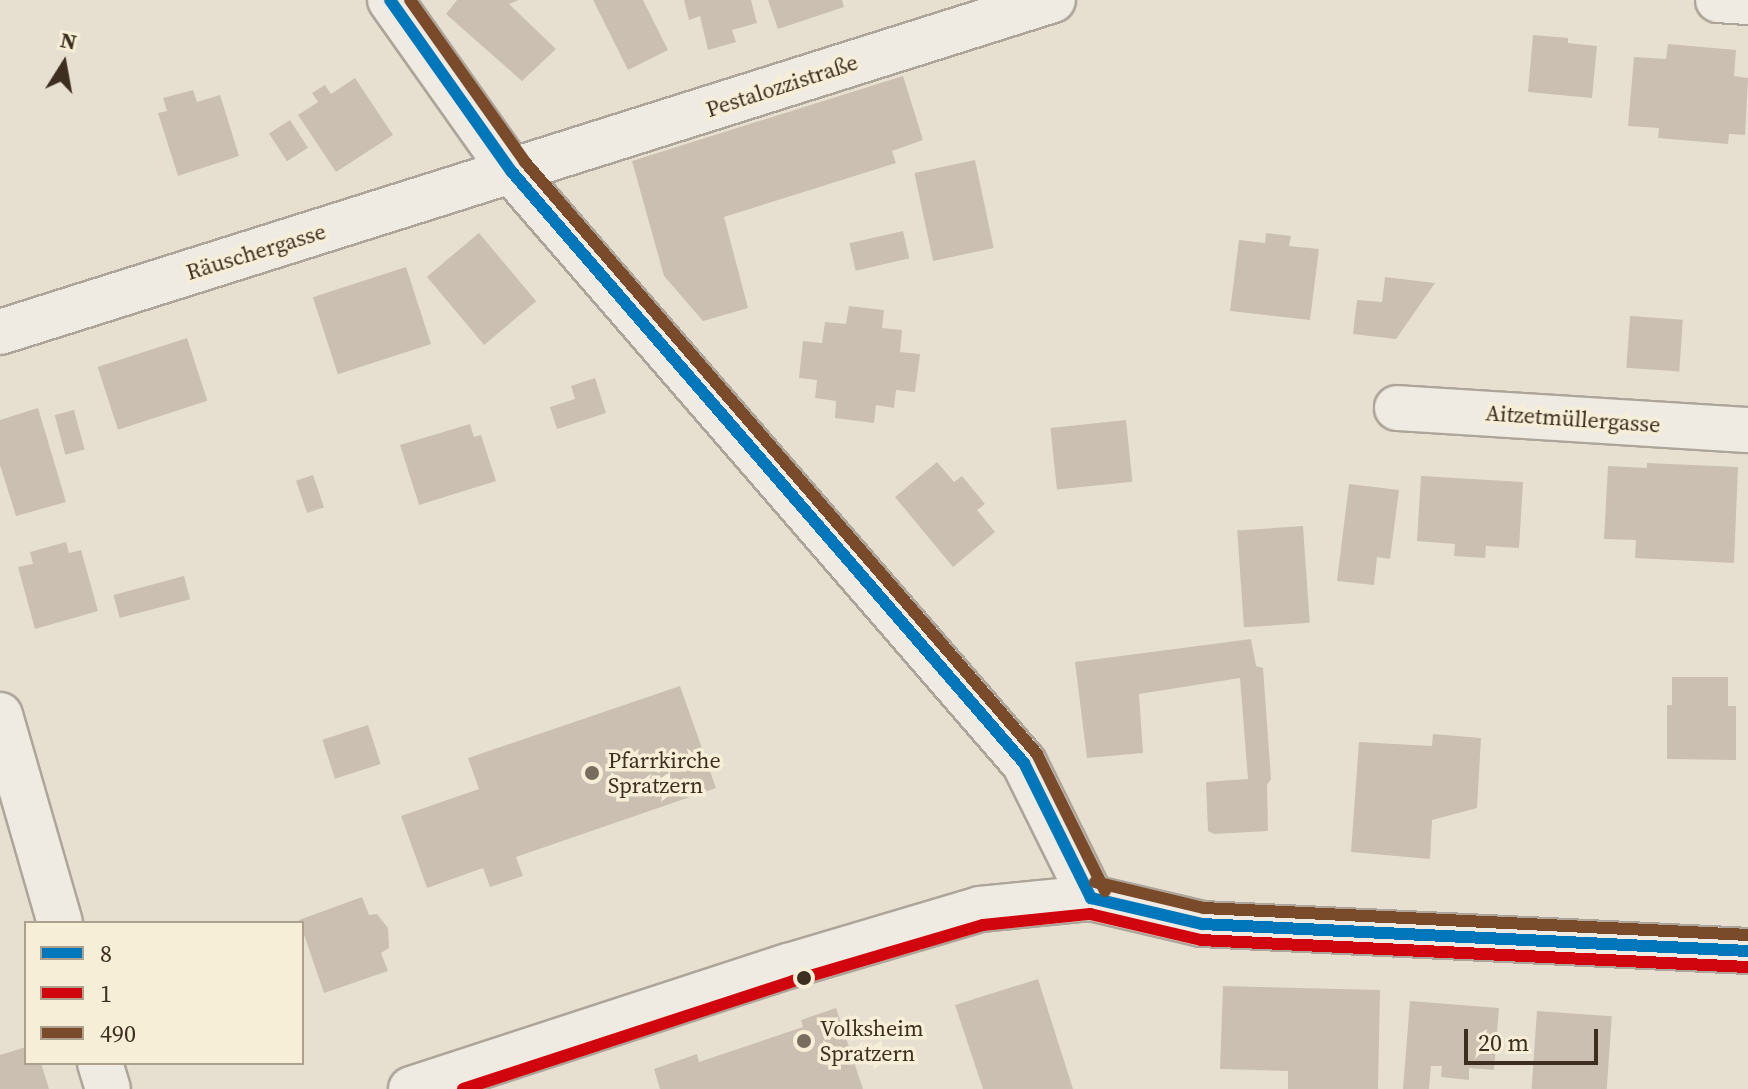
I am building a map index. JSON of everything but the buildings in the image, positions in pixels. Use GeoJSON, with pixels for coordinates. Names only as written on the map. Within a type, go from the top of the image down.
{"type":"FeatureCollection","features":[{"type":"Feature","properties":{"kind":"street"},"geometry":{"type":"LineString","coordinates":[[390,0],[512,172],[1024,763],[1091,898]]}},
{"type":"Feature","properties":{"kind":"street","name":"Pestalozzistraße"},"geometry":{"type":"LineString","coordinates":[[512,172],[1053,0]]}},
{"type":"Feature","properties":{"kind":"street"},"geometry":{"type":"LineString","coordinates":[[1718,0],[1748,2]]}},
{"type":"Feature","properties":{"kind":"street","name":"Räuschergasse"},"geometry":{"type":"LineString","coordinates":[[0,332],[512,172]]}},
{"type":"Feature","properties":{"kind":"street","name":"Aitzetmüllergasse"},"geometry":{"type":"LineString","coordinates":[[1397,408],[1748,430]]}},
{"type":"Feature","properties":{"kind":"street"},"geometry":{"type":"LineString","coordinates":[[0,715],[59,921]]}},
{"type":"Feature","properties":{"kind":"street"},"geometry":{"type":"LineString","coordinates":[[411,1089],[788,966],[980,909],[1091,898],[1202,924],[1748,951]]}},
{"type":"Feature","properties":{"kind":"street"},"geometry":{"type":"LineString","coordinates":[[101,1065],[108,1089]]}},
{"type":"Feature","properties":{"kind":"transit line","name":"8"},"geometry":{"type":"LineString","coordinates":[[390,0],[512,172],[1024,763],[1091,898]]}},
{"type":"Feature","properties":{"kind":"transit line","name":"490"},"geometry":{"type":"LineString","coordinates":[[410,0],[525,162],[1037,754],[1105,891]]}},
{"type":"Feature","properties":{"kind":"transit line","name":"490"},"geometry":{"type":"LineString","coordinates":[[1095,882],[1204,908],[1748,935]]}},
{"type":"Feature","properties":{"kind":"transit line","name":"8"},"geometry":{"type":"LineString","coordinates":[[1091,898],[1202,924],[1748,951]]}},
{"type":"Feature","properties":{"kind":"transit line","name":"1"},"geometry":{"type":"LineString","coordinates":[[463,1089],[793,981],[983,925],[1090,914],[1201,940],[1747,967]]}},
{"type":"Feature","properties":{"kind":"place","name":"Pfarrkirche Spratzern"},"geometry":{"type":"Point","coordinates":[592,773]}},
{"type":"Feature","properties":{"kind":"place","name":"Volksheim Spratzern"},"geometry":{"type":"Point","coordinates":[804,1041]}}]}
